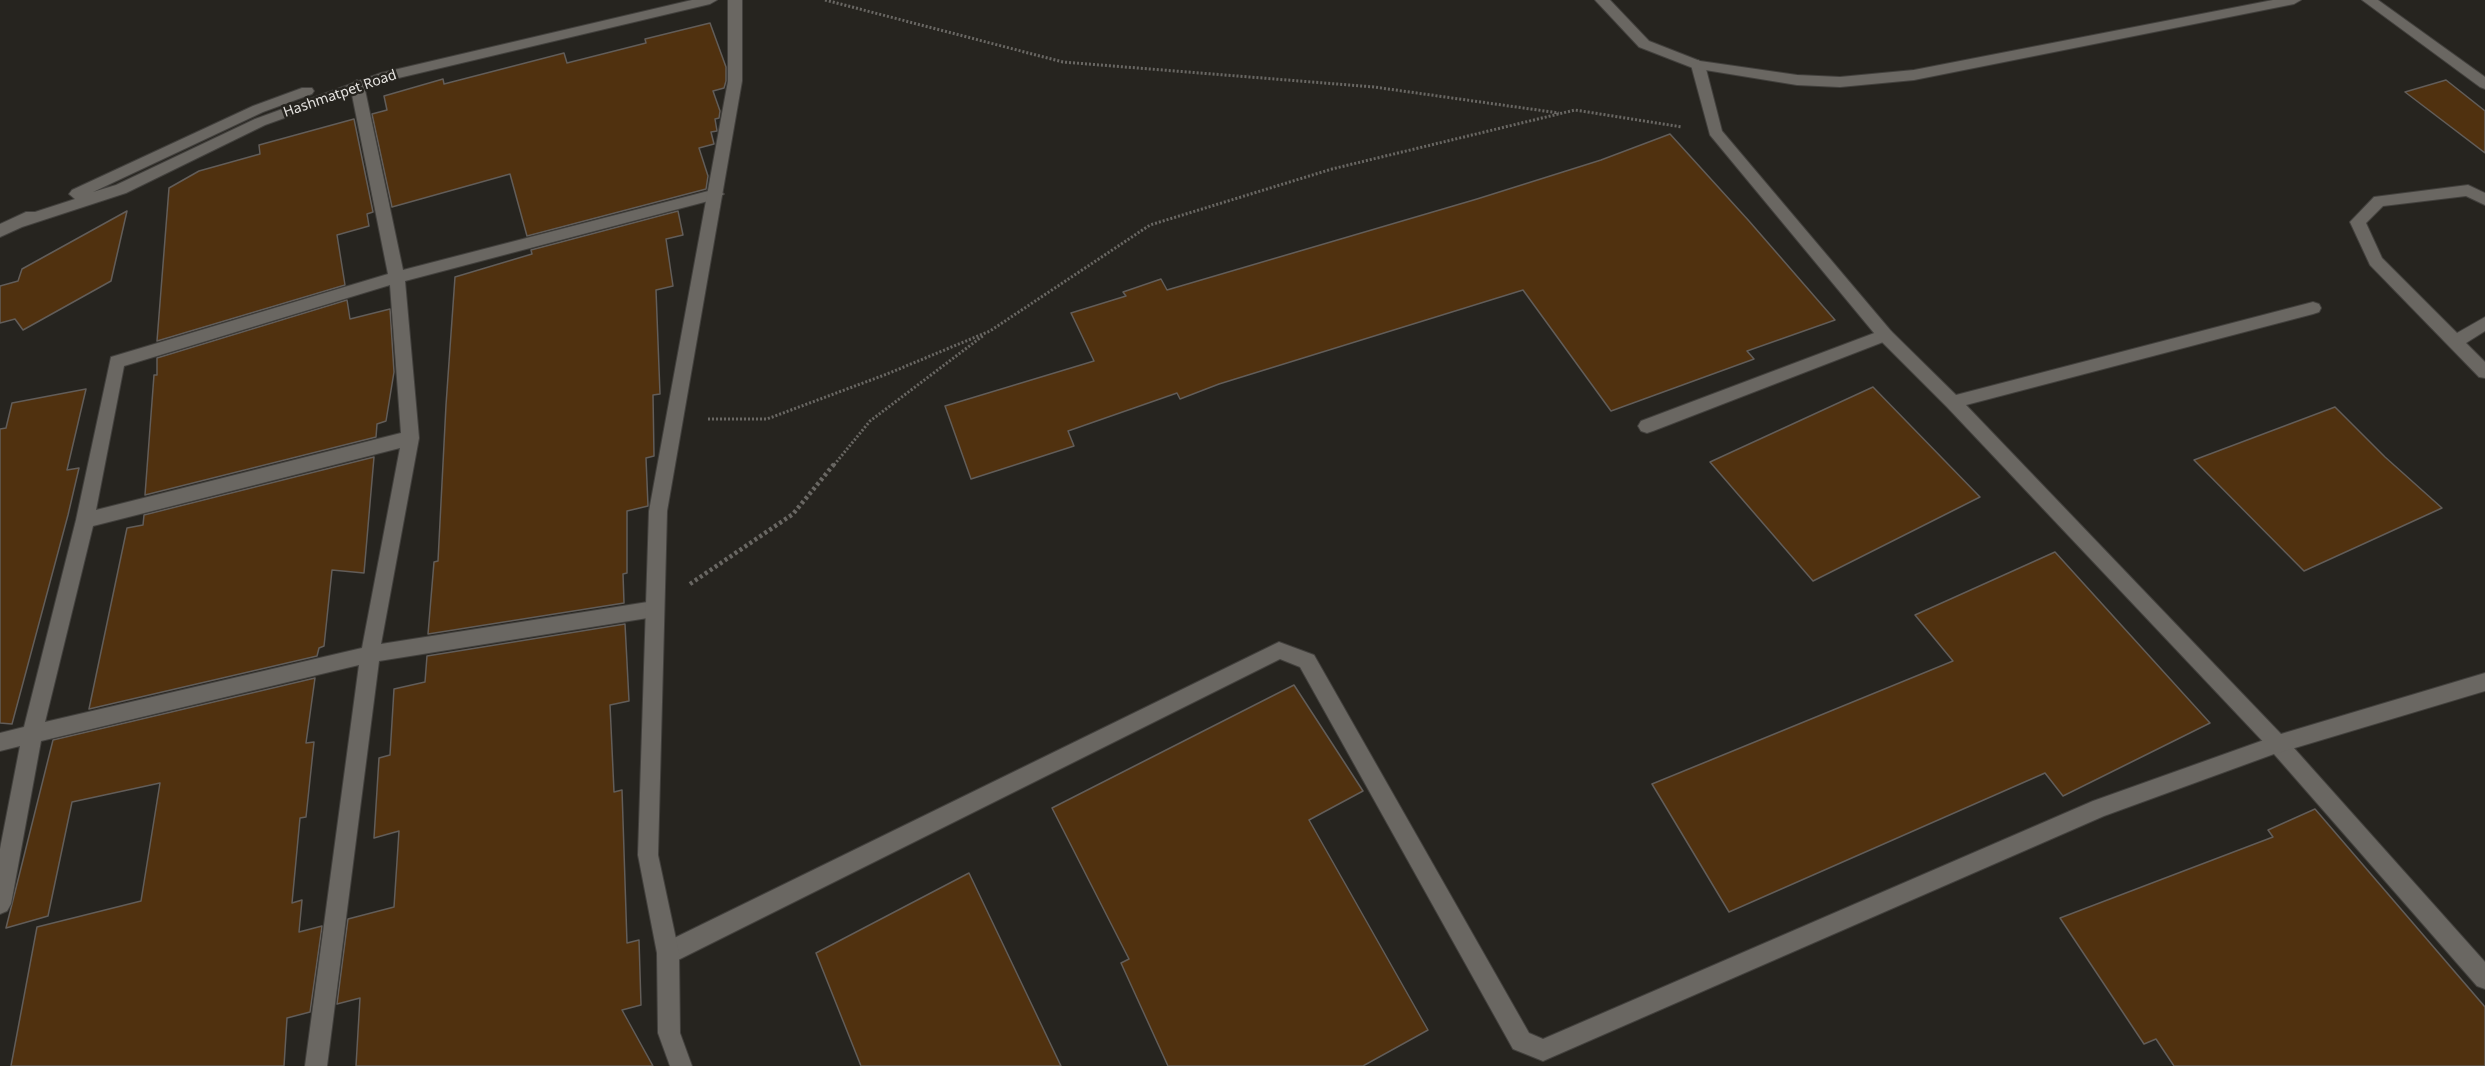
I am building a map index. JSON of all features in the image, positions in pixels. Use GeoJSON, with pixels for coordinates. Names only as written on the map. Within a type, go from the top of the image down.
{"type":"FeatureCollection","features":[{"type":"Feature","properties":{"kind":"street","name":"Hashmatpet Road"},"geometry":{"type":"LineString","coordinates":[[0,231],[258,109],[357,73],[428,54],[667,0]]}},
{"type":"Feature","properties":{"kind":"street","name":"Hashmatpet Road"},"geometry":{"type":"LineString","coordinates":[[20,222],[121,189],[260,122],[357,85],[386,76],[710,0]]}},
{"type":"Feature","properties":{"kind":"street"},"geometry":{"type":"LineString","coordinates":[[681,1066],[669,1033],[668,953],[648,855],[658,511],[735,81],[735,0]]}},
{"type":"Feature","properties":{"kind":"street"},"geometry":{"type":"LineString","coordinates":[[1602,0],[1644,44],[1698,64],[1797,80],[1840,82],[1914,75],[2294,0]]}},
{"type":"Feature","properties":{"kind":"street"},"geometry":{"type":"LineString","coordinates":[[2369,0],[2485,84]]}},
{"type":"Feature","properties":{"kind":"street"},"geometry":{"type":"LineString","coordinates":[[1698,64],[1715,132],[1885,334],[1953,402],[2278,744],[2485,978]]}},
{"type":"Feature","properties":{"kind":"street"},"geometry":{"type":"LineString","coordinates":[[316,1066],[370,654],[410,438],[397,277],[357,85]]}},
{"type":"Feature","properties":{"kind":"street"},"geometry":{"type":"LineString","coordinates":[[2485,200],[2468,190],[2379,201],[2358,222],[2376,261],[2485,372]]}},
{"type":"Feature","properties":{"kind":"street"},"geometry":{"type":"LineString","coordinates":[[0,904],[32,735],[85,520],[117,362],[397,277],[716,194]]}},
{"type":"Feature","properties":{"kind":"street"},"geometry":{"type":"LineString","coordinates":[[1953,402],[2313,308]]}},
{"type":"Feature","properties":{"kind":"street"},"geometry":{"type":"LineString","coordinates":[[2455,342],[2485,323]]}},
{"type":"Feature","properties":{"kind":"street"},"geometry":{"type":"LineString","coordinates":[[1647,426],[1885,334]]}},
{"type":"Feature","properties":{"kind":"street"},"geometry":{"type":"LineString","coordinates":[[85,520],[410,438]]}},
{"type":"Feature","properties":{"kind":"street"},"geometry":{"type":"LineString","coordinates":[[0,742],[370,654],[654,609]]}},
{"type":"Feature","properties":{"kind":"street"},"geometry":{"type":"LineString","coordinates":[[668,953],[1279,650],[1307,661],[1521,1041],[1543,1050],[2100,808],[2278,744],[2485,682]]}},
{"type":"Feature","properties":{"kind":"path"},"geometry":{"type":"LineString","coordinates":[[825,0],[1063,62],[1374,87],[1563,113]]}},
{"type":"Feature","properties":{"kind":"path"},"geometry":{"type":"LineString","coordinates":[[654,609],[793,514],[870,421],[990,331],[1150,225],[1332,169],[1575,110],[1715,132]]}},
{"type":"Feature","properties":{"kind":"path"},"geometry":{"type":"LineString","coordinates":[[673,419],[767,419],[887,374],[990,331]]}},
{"type":"Feature","properties":{"kind":"building"},"geometry":{"type":"Polygon","coordinates":[[[710,23],[726,67],[726,81],[724,88],[713,91],[720,111],[719,118],[715,119],[717,131],[711,132],[714,144],[699,148],[708,176],[706,189],[527,236],[510,174],[392,207],[372,114],[387,110],[384,96],[443,79],[444,84],[564,53],[567,63],[646,43],[645,39],[710,23]]]}},
{"type":"Feature","properties":{"kind":"building"},"geometry":{"type":"Polygon","coordinates":[[[2446,80],[2485,111],[2485,153],[2405,92],[2446,80]]]}},
{"type":"Feature","properties":{"kind":"building"},"geometry":{"type":"Polygon","coordinates":[[[354,119],[373,212],[367,214],[369,226],[337,235],[345,285],[157,341],[169,188],[199,171],[260,154],[259,145],[354,119]]]}},
{"type":"Feature","properties":{"kind":"building"},"geometry":{"type":"Polygon","coordinates":[[[1670,134],[1835,320],[1747,351],[1754,359],[1611,411],[1523,290],[1219,384],[1180,399],[1177,393],[1068,431],[1074,446],[971,479],[945,406],[1094,361],[1071,313],[1126,296],[1123,292],[1161,279],[1167,290],[1477,199],[1601,160],[1670,134]]]}},
{"type":"Feature","properties":{"kind":"building"},"geometry":{"type":"Polygon","coordinates":[[[127,211],[111,281],[23,330],[15,319],[0,323],[0,286],[18,281],[22,269],[127,211]]]}},
{"type":"Feature","properties":{"kind":"building"},"geometry":{"type":"Polygon","coordinates":[[[678,211],[683,235],[666,239],[673,286],[656,290],[660,394],[653,395],[654,456],[646,458],[648,506],[627,511],[627,573],[623,574],[624,603],[428,634],[434,562],[438,561],[455,277],[532,254],[531,250],[678,211]]]}},
{"type":"Feature","properties":{"kind":"building"},"geometry":{"type":"Polygon","coordinates":[[[347,300],[350,319],[390,309],[394,372],[386,421],[377,424],[376,437],[145,495],[157,358],[347,300]]]}},
{"type":"Feature","properties":{"kind":"building"},"geometry":{"type":"Polygon","coordinates":[[[1873,387],[1980,497],[1813,581],[1710,462],[1873,387]]]}},
{"type":"Feature","properties":{"kind":"building"},"geometry":{"type":"Polygon","coordinates":[[[86,389],[67,470],[79,468],[68,515],[12,724],[0,723],[0,429],[6,428],[12,403],[86,389]]]}},
{"type":"Feature","properties":{"kind":"building"},"geometry":{"type":"Polygon","coordinates":[[[2335,407],[2385,457],[2442,508],[2304,571],[2194,460],[2335,407]]]}},
{"type":"Feature","properties":{"kind":"building"},"geometry":{"type":"Polygon","coordinates":[[[374,457],[364,573],[332,570],[324,646],[319,648],[317,656],[89,709],[127,528],[143,525],[144,515],[374,457]]]}},
{"type":"Feature","properties":{"kind":"building"},"geometry":{"type":"Polygon","coordinates":[[[2055,552],[2210,723],[2063,796],[2045,773],[1729,912],[1652,784],[1953,661],[1915,615],[2055,552]]]}},
{"type":"Feature","properties":{"kind":"building"},"geometry":{"type":"Polygon","coordinates":[[[625,624],[629,701],[610,705],[614,792],[622,790],[627,943],[639,940],[641,1005],[622,1010],[653,1066],[356,1066],[360,998],[337,1004],[348,919],[394,907],[399,831],[374,838],[379,758],[390,755],[394,689],[425,682],[427,656],[625,624]]]}},
{"type":"Feature","properties":{"kind":"building"},"geometry":{"type":"Polygon","coordinates":[[[315,678],[306,743],[314,742],[306,817],[300,818],[292,903],[302,900],[299,932],[322,926],[310,1012],[287,1018],[284,1066],[11,1066],[37,927],[141,901],[160,783],[72,802],[48,916],[6,928],[53,740],[315,678]]]}},
{"type":"Feature","properties":{"kind":"building"},"geometry":{"type":"Polygon","coordinates":[[[1294,685],[1363,791],[1309,820],[1428,1030],[1363,1066],[1168,1066],[1121,963],[1129,959],[1052,808],[1294,685]]]}},
{"type":"Feature","properties":{"kind":"building"},"geometry":{"type":"Polygon","coordinates":[[[2315,809],[2485,1007],[2485,1066],[2174,1066],[2156,1039],[2144,1044],[2060,918],[2273,837],[2268,830],[2315,809]]]}},
{"type":"Feature","properties":{"kind":"building"},"geometry":{"type":"Polygon","coordinates":[[[969,873],[1061,1066],[861,1066],[816,953],[969,873]]]}}]}
